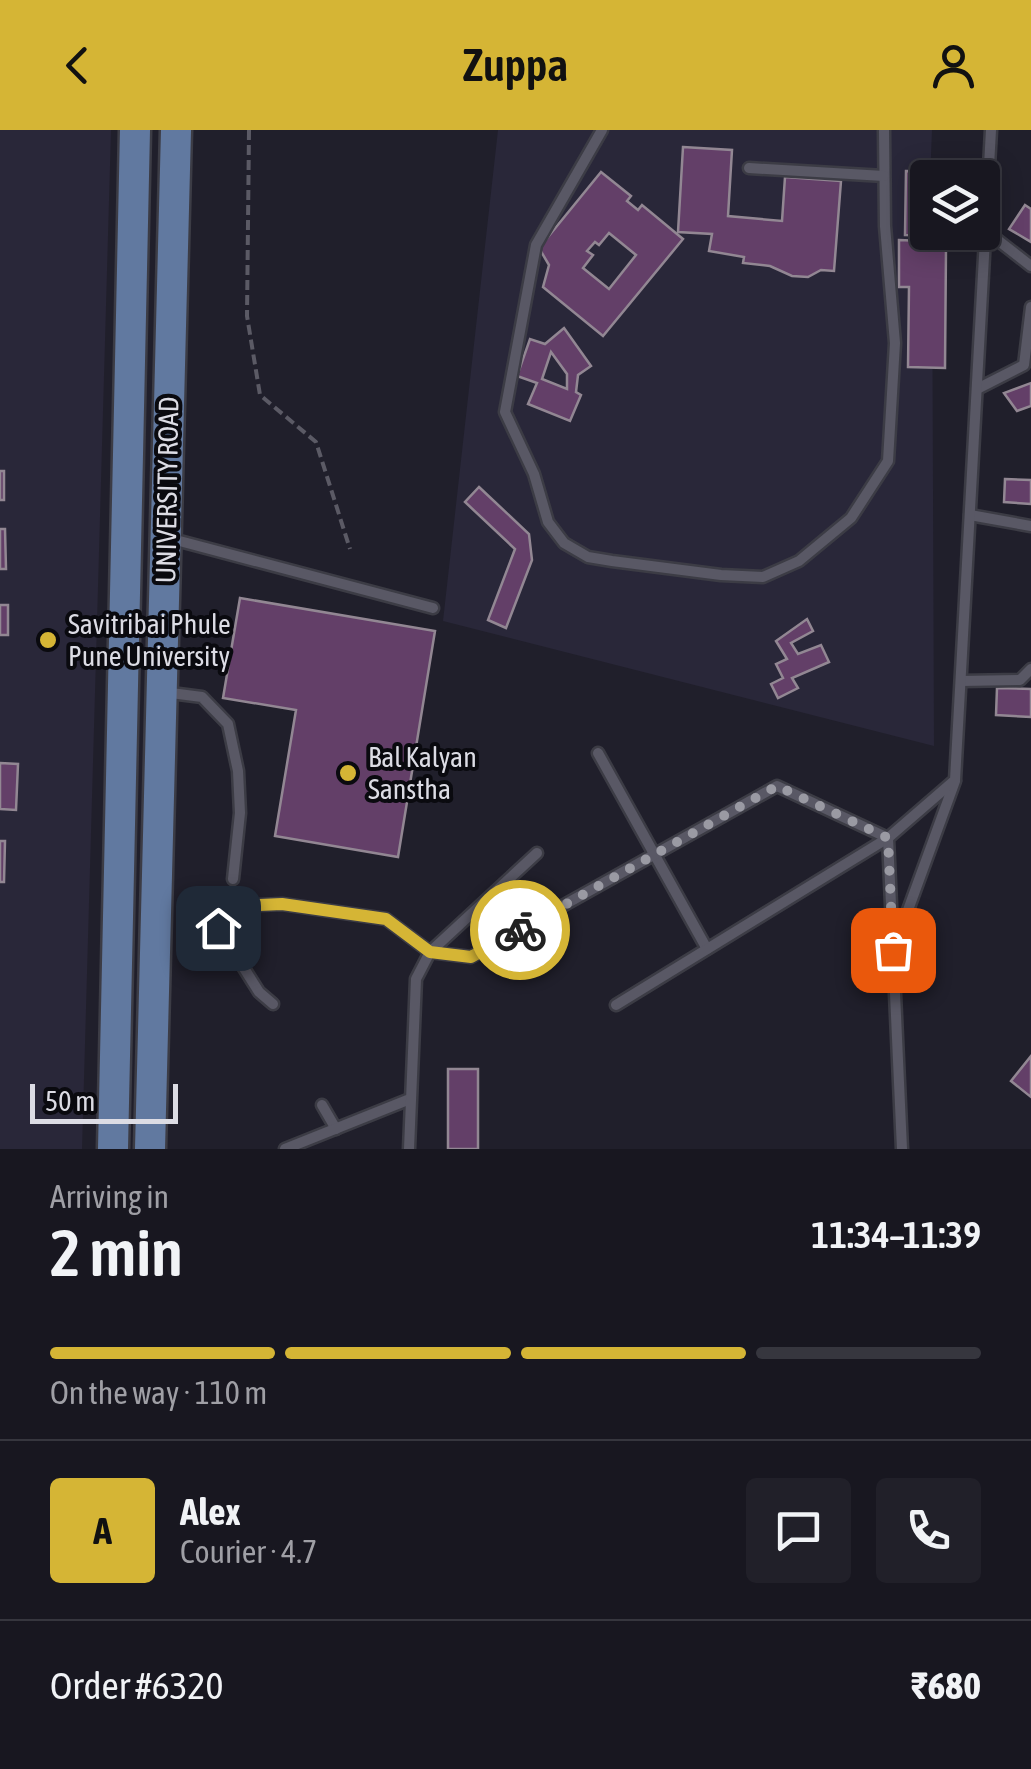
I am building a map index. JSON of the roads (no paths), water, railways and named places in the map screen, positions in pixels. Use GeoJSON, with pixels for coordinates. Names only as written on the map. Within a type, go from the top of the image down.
{"type":"FeatureCollection","features":[{"type":"Feature","properties":{"kind":"main road","name":"UNIVERSITY ROAD"},"geometry":{"type":"LineString","coordinates":[[112,1149],[136,130]]}},
{"type":"Feature","properties":{"kind":"main road","name":"UNIVERSITY ROAD"},"geometry":{"type":"LineString","coordinates":[[150,1149],[176,130]]}},
{"type":"Feature","properties":{"kind":"lane"},"geometry":{"type":"LineString","coordinates":[[602,130],[536,245],[505,412],[534,474],[548,522],[564,544],[588,557],[612,561],[763,577],[799,561],[852,518],[888,461],[896,342],[885,226],[884,130]]}},
{"type":"Feature","properties":{"kind":"lane"},"geometry":{"type":"LineString","coordinates":[[990,160],[991,130]]}},
{"type":"Feature","properties":{"kind":"lane"},"geometry":{"type":"LineString","coordinates":[[749,168],[884,176]]}},
{"type":"Feature","properties":{"kind":"lane"},"geometry":{"type":"LineString","coordinates":[[1000,241],[1031,266]]}},
{"type":"Feature","properties":{"kind":"lane"},"geometry":{"type":"LineString","coordinates":[[893,950],[956,780],[985,250]]}},
{"type":"Feature","properties":{"kind":"lane"},"geometry":{"type":"LineString","coordinates":[[977,389],[1024,365],[1031,307]]}},
{"type":"Feature","properties":{"kind":"lane"},"geometry":{"type":"LineString","coordinates":[[970,515],[1031,526]]}},
{"type":"Feature","properties":{"kind":"lane"},"geometry":{"type":"LineString","coordinates":[[166,538],[433,608]]}},
{"type":"Feature","properties":{"kind":"lane"},"geometry":{"type":"LineString","coordinates":[[961,681],[1020,680],[1031,669]]}},
{"type":"Feature","properties":{"kind":"lane"},"geometry":{"type":"LineString","coordinates":[[162,692],[202,697],[228,724],[238,771],[240,813],[233,879]]}},
{"type":"Feature","properties":{"kind":"lane"},"geometry":{"type":"LineString","coordinates":[[598,753],[707,949]]}},
{"type":"Feature","properties":{"kind":"lane"},"geometry":{"type":"LineString","coordinates":[[616,1005],[888,838],[956,780]]}},
{"type":"Feature","properties":{"kind":"lane"},"geometry":{"type":"LineString","coordinates":[[273,1004],[259,992],[218,928],[237,906],[282,904],[386,919],[430,952],[471,957],[777,786],[888,838]]}},
{"type":"Feature","properties":{"kind":"lane"},"geometry":{"type":"LineString","coordinates":[[888,838],[902,1149]]}},
{"type":"Feature","properties":{"kind":"lane"},"geometry":{"type":"LineString","coordinates":[[409,1149],[416,979],[430,952],[537,852]]}},
{"type":"Feature","properties":{"kind":"lane"},"geometry":{"type":"LineString","coordinates":[[286,1149],[410,1099]]}},
{"type":"Feature","properties":{"kind":"lane"},"geometry":{"type":"LineString","coordinates":[[322,1105],[336,1128]]}},
{"type":"Feature","properties":{"kind":"place","name":"Savitribai Phule Pune University"},"geometry":{"type":"Point","coordinates":[48,640]}},
{"type":"Feature","properties":{"kind":"place","name":"Bal Kalyan Sanstha"},"geometry":{"type":"Point","coordinates":[348,773]}}]}
